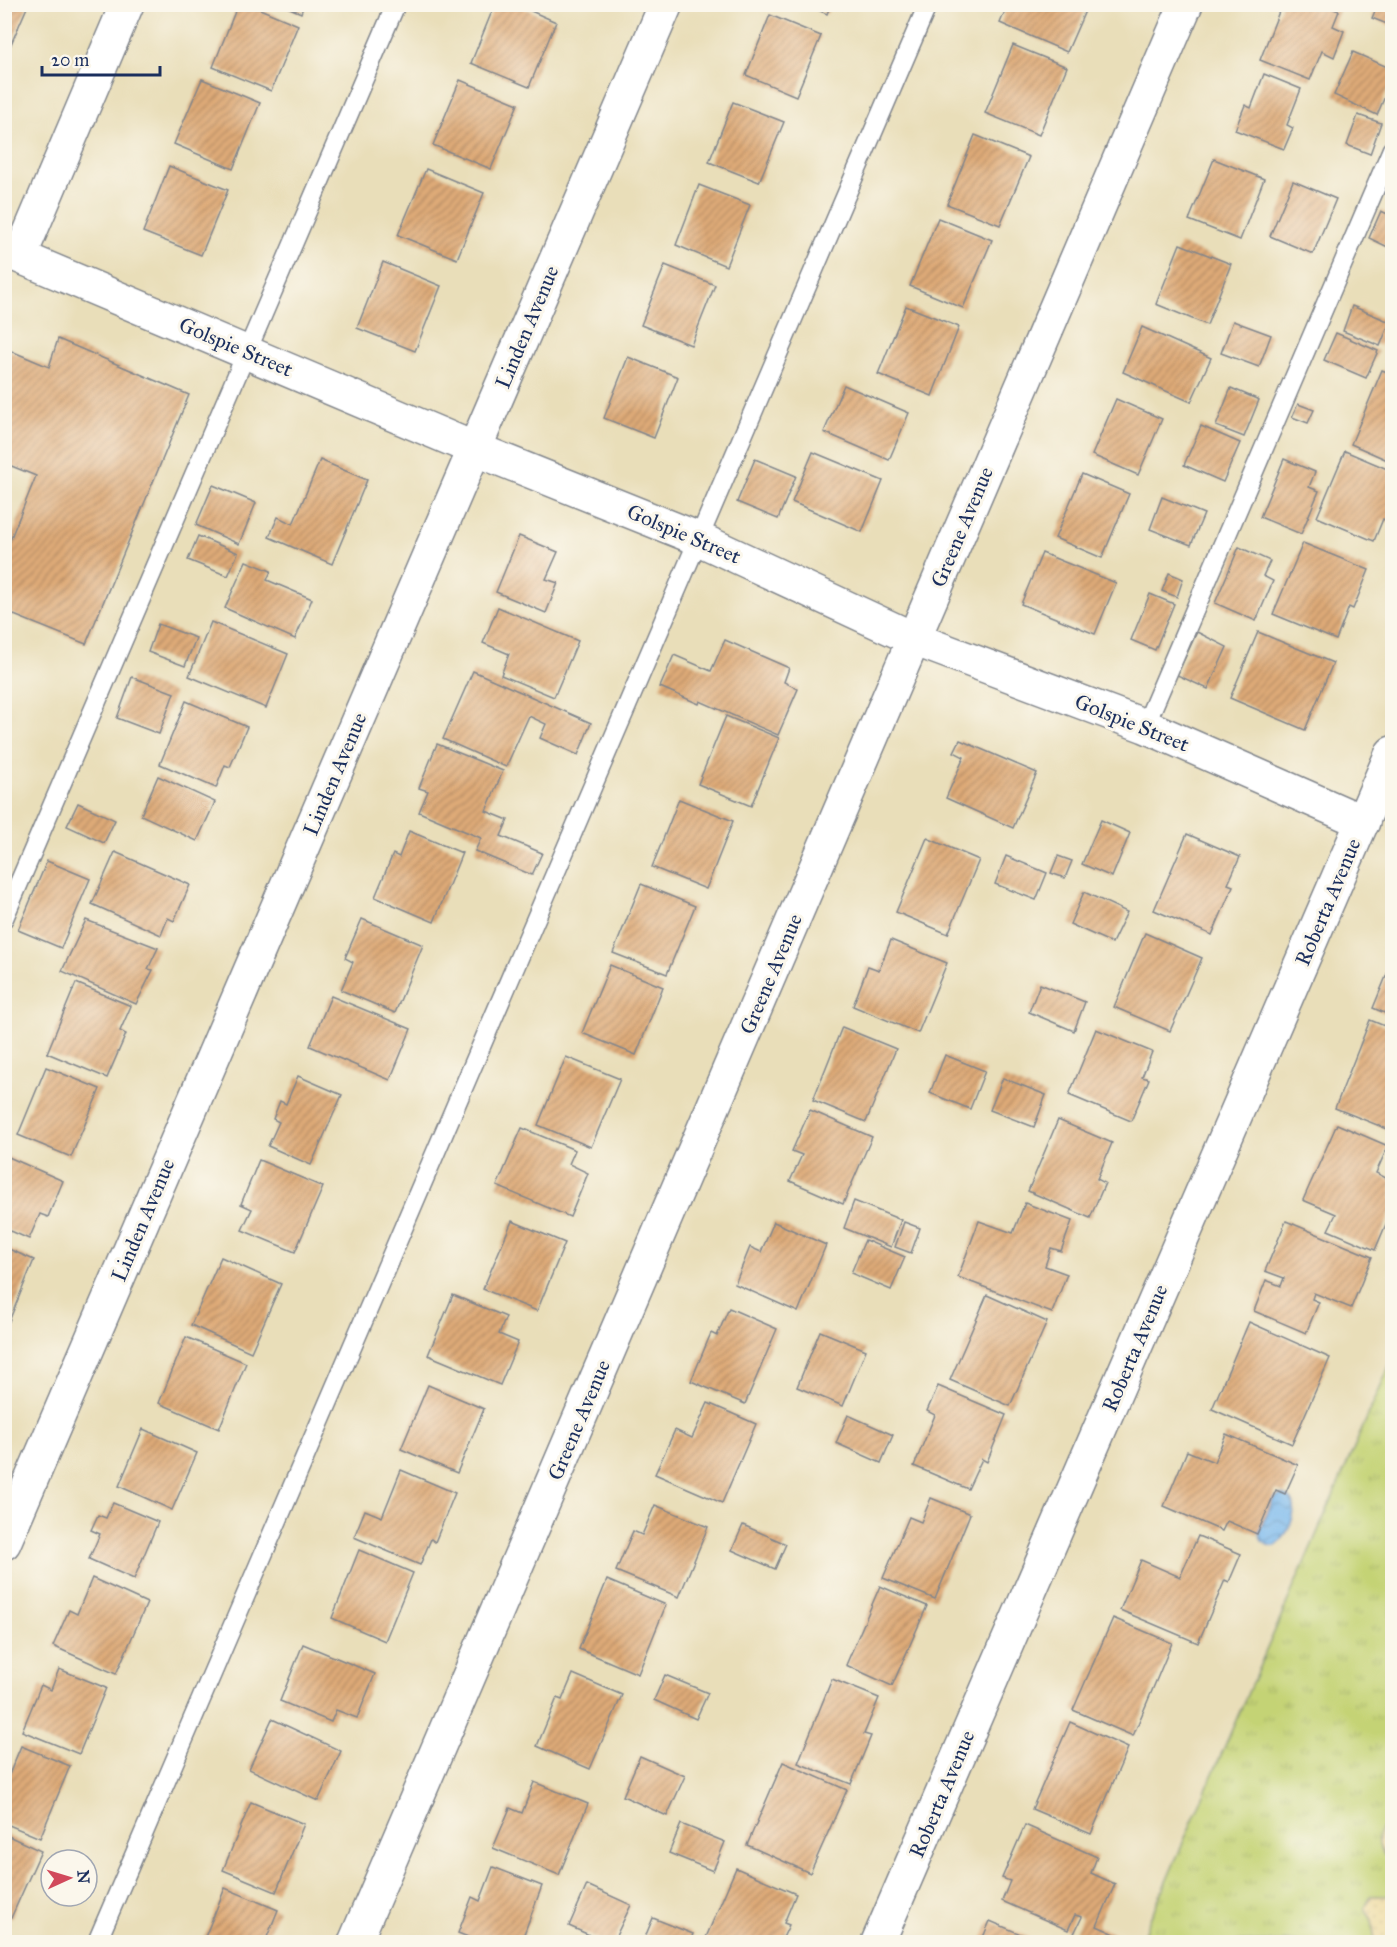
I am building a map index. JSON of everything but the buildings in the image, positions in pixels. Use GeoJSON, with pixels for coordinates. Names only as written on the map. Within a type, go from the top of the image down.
{"type":"FeatureCollection","features":[{"type":"Feature","properties":{"kind":"street"},"geometry":{"type":"LineString","coordinates":[[12,253],[127,4]]}},
{"type":"Feature","properties":{"kind":"street","name":"Linden Avenue"},"geometry":{"type":"LineString","coordinates":[[4,1543],[666,4]]}},
{"type":"Feature","properties":{"kind":"street","name":"Greene Avenue"},"geometry":{"type":"LineString","coordinates":[[355,1942],[1186,4]]}},
{"type":"Feature","properties":{"kind":"street","name":"Golspie Street"},"geometry":{"type":"LineString","coordinates":[[12,253],[475,449],[699,539],[914,639],[1145,726],[1363,822]]}},
{"type":"Feature","properties":{"kind":"street","name":"Roberta Avenue"},"geometry":{"type":"LineString","coordinates":[[878,1942],[1392,753]]}},
{"type":"Feature","properties":{"kind":"lane"},"geometry":{"type":"LineString","coordinates":[[4,918],[396,4]]}},
{"type":"Feature","properties":{"kind":"lane"},"geometry":{"type":"LineString","coordinates":[[97,1942],[928,4]]}},
{"type":"Feature","properties":{"kind":"lane"},"geometry":{"type":"LineString","coordinates":[[1145,726],[1392,148]]}},
{"type":"Feature","properties":{"kind":"green space"},"geometry":{"type":"Polygon","coordinates":[[[1392,1360],[1392,1942],[1140,1942],[1392,1360]]]}},
{"type":"Feature","properties":{"kind":"sand"},"geometry":{"type":"Polygon","coordinates":[[[1392,1817],[1392,1861],[1380,1850],[1378,1839],[1382,1828],[1392,1817]]]}},
{"type":"Feature","properties":{"kind":"sand"},"geometry":{"type":"Polygon","coordinates":[[[1371,1896],[1392,1896],[1392,1942],[1375,1942],[1372,1920],[1365,1908],[1371,1896]]]}},
{"type":"Feature","properties":{"kind":"water"},"geometry":{"type":"Polygon","coordinates":[[[1281,1495],[1289,1498],[1294,1511],[1288,1530],[1279,1543],[1271,1546],[1262,1541],[1259,1532],[1274,1498],[1281,1495]]]}}]}
